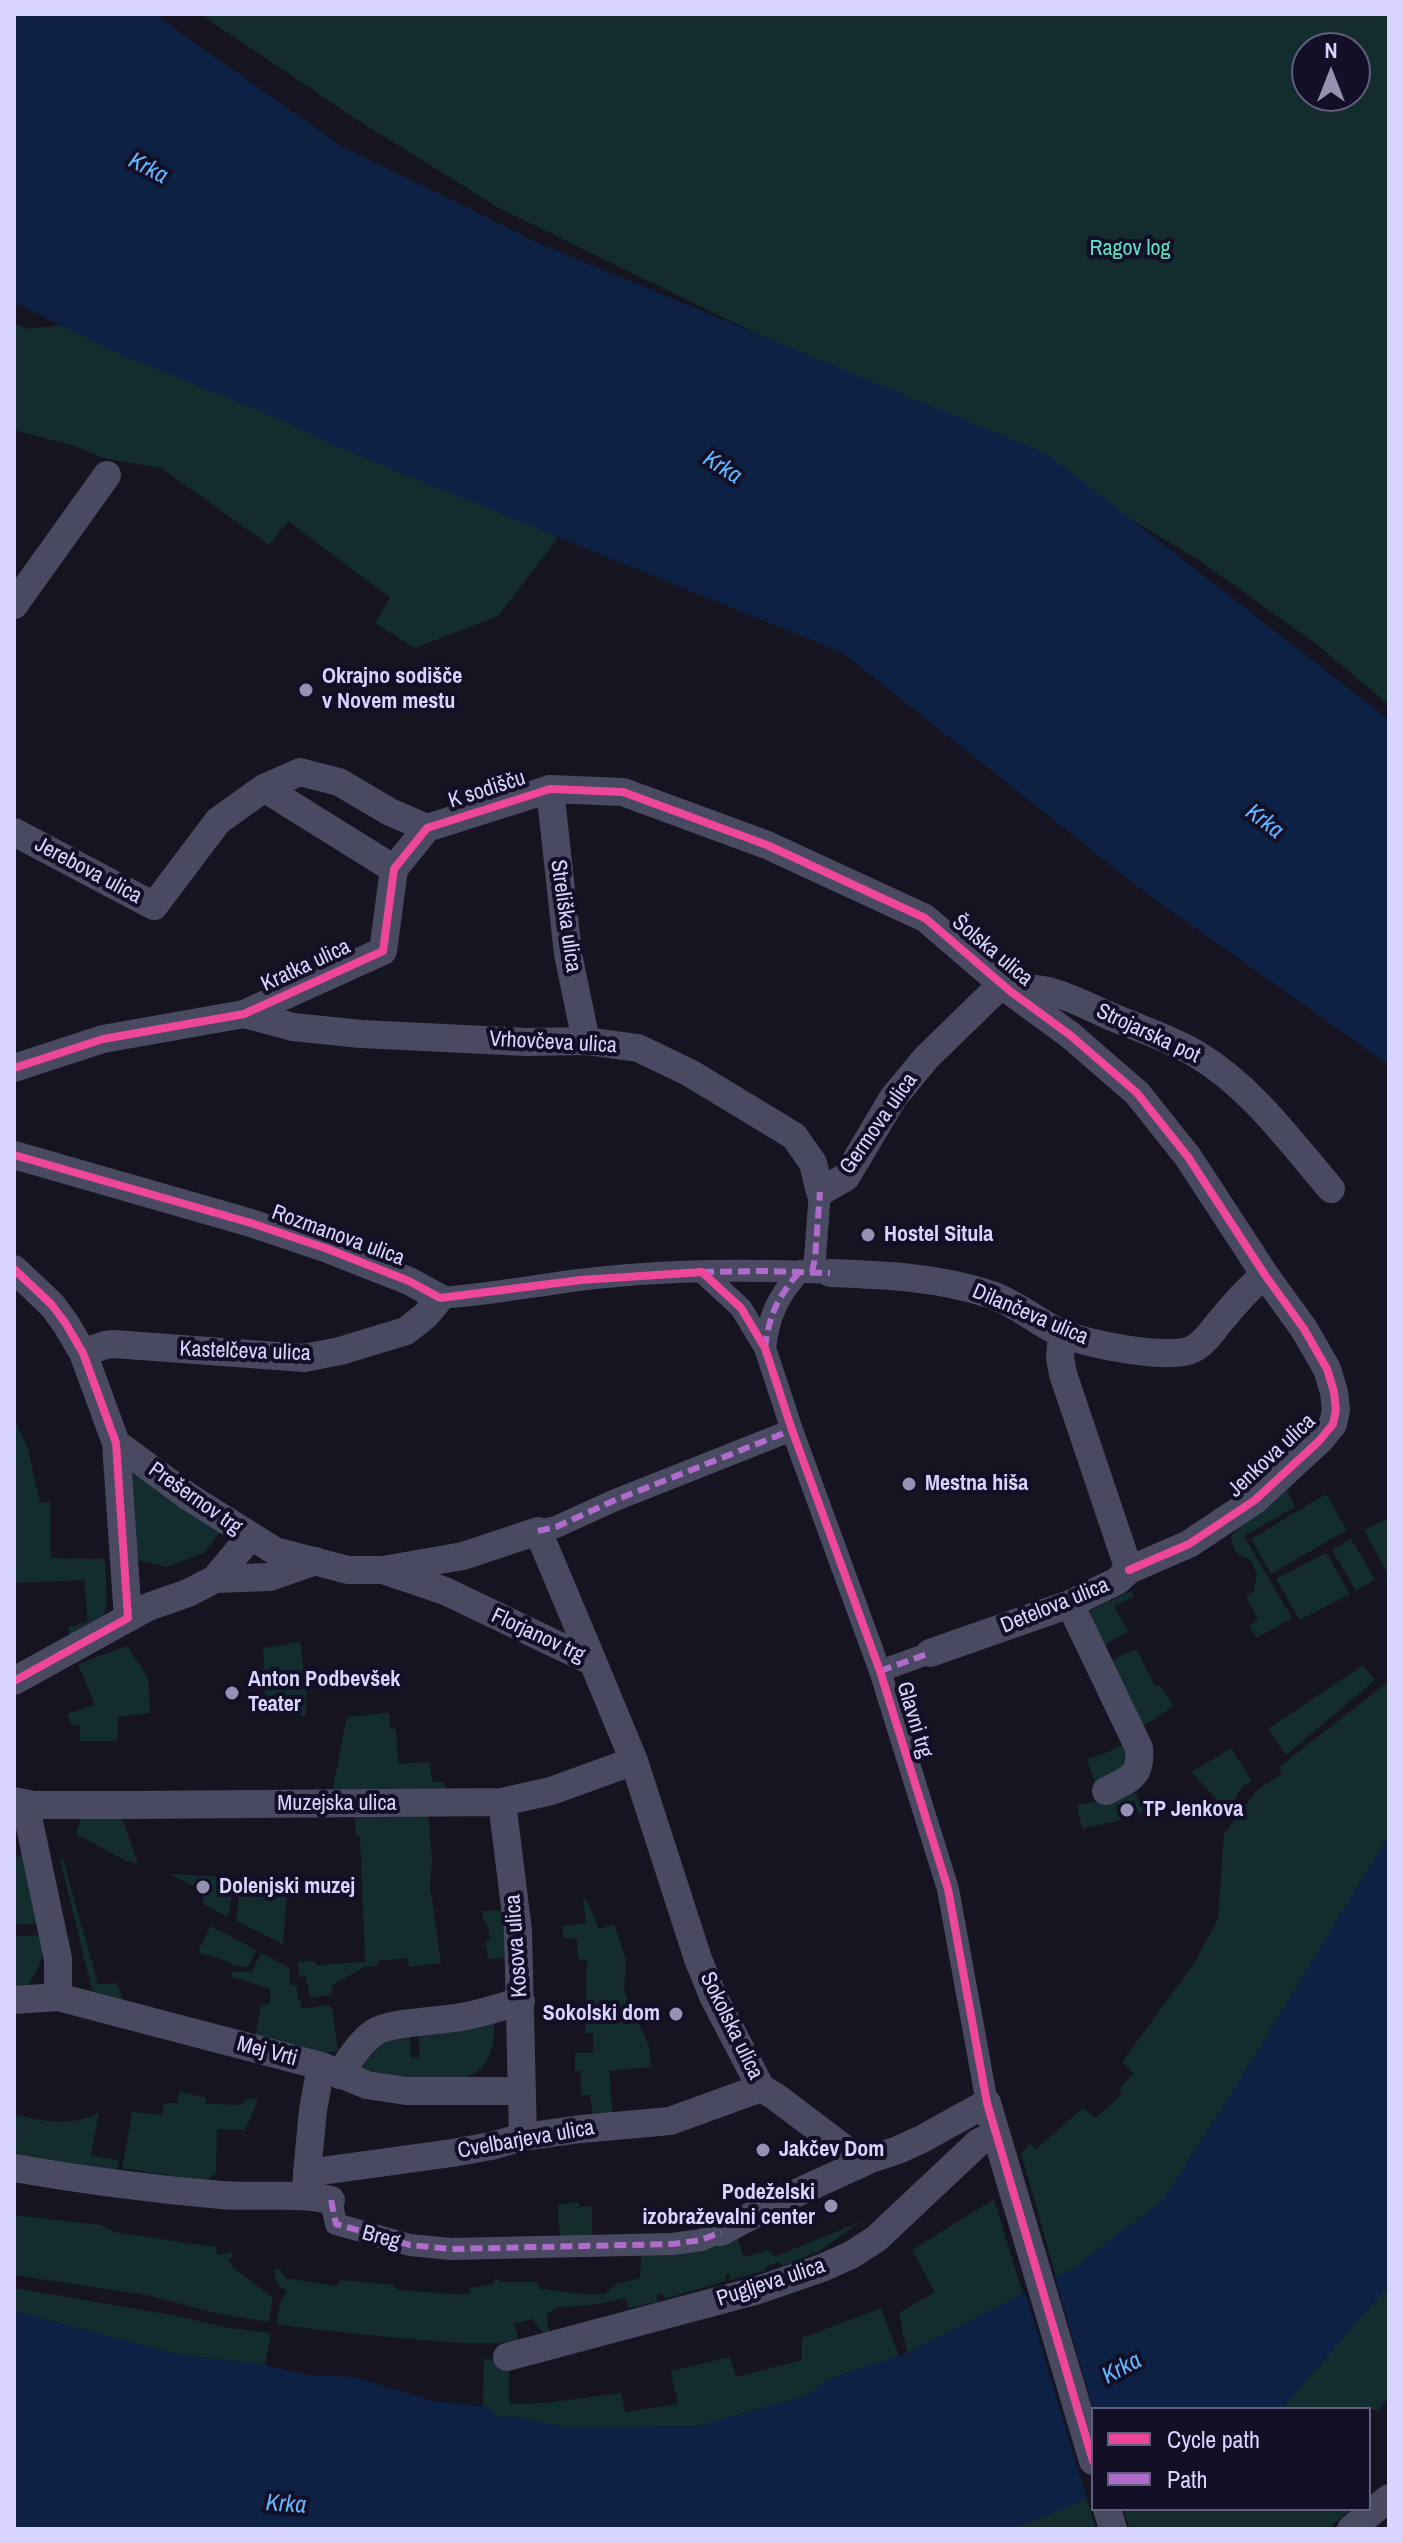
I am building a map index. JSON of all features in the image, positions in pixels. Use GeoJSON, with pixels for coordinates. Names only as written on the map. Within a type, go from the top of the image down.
{"type":"FeatureCollection","features":[{"type":"Feature","properties":{"kind":"street"},"geometry":{"type":"LineString","coordinates":[[14,605],[107,475]]}},
{"type":"Feature","properties":{"kind":"street"},"geometry":{"type":"LineString","coordinates":[[264,788],[300,772],[339,782],[390,812],[427,828]]}},
{"type":"Feature","properties":{"kind":"street"},"geometry":{"type":"LineString","coordinates":[[264,788],[394,869]]}},
{"type":"Feature","properties":{"kind":"street","name":"Jerebova ulica"},"geometry":{"type":"LineString","coordinates":[[14,832],[154,906],[218,821],[264,788]]}},
{"type":"Feature","properties":{"kind":"street","name":"K sodišču"},"geometry":{"type":"LineString","coordinates":[[394,869],[427,828],[550,789]]}},
{"type":"Feature","properties":{"kind":"street","name":"Šolska ulica"},"geometry":{"type":"LineString","coordinates":[[550,789],[623,792],[767,845],[925,918],[1006,988],[1070,1035],[1137,1093],[1188,1157],[1265,1275]]}},
{"type":"Feature","properties":{"kind":"street","name":"Streliška ulica"},"geometry":{"type":"LineString","coordinates":[[550,789],[568,954],[586,1041]]}},
{"type":"Feature","properties":{"kind":"street","name":"Kratka ulica"},"geometry":{"type":"LineString","coordinates":[[244,1014],[383,951],[394,869]]}},
{"type":"Feature","properties":{"kind":"street","name":"Strojarska pot"},"geometry":{"type":"LineString","coordinates":[[1006,988],[1024,987],[1051,992],[1196,1054],[1255,1100],[1331,1189]]}},
{"type":"Feature","properties":{"kind":"street","name":"Germova ulica"},"geometry":{"type":"LineString","coordinates":[[820,1192],[846,1177],[893,1098],[926,1058],[1006,988]]}},
{"type":"Feature","properties":{"kind":"street"},"geometry":{"type":"LineString","coordinates":[[14,1068],[103,1039],[244,1014]]}},
{"type":"Feature","properties":{"kind":"street","name":"Vrhovčeva ulica"},"geometry":{"type":"LineString","coordinates":[[244,1014],[293,1027],[361,1034],[527,1042],[586,1041],[638,1048],[690,1073],[794,1136],[813,1163],[820,1192],[814,1272]]}},
{"type":"Feature","properties":{"kind":"street","name":"Rozmanova ulica"},"geometry":{"type":"LineString","coordinates":[[14,1155],[251,1223],[409,1281],[440,1298]]}},
{"type":"Feature","properties":{"kind":"street"},"geometry":{"type":"LineString","coordinates":[[14,1269],[52,1305],[66,1324],[83,1353],[116,1443],[128,1618]]}},
{"type":"Feature","properties":{"kind":"street"},"geometry":{"type":"LineString","coordinates":[[440,1298],[581,1280],[702,1272],[814,1272]]}},
{"type":"Feature","properties":{"kind":"street","name":"Glavni trg"},"geometry":{"type":"LineString","coordinates":[[702,1272],[741,1308],[765,1348],[880,1671],[948,1889],[995,2135],[1091,2454]]}},
{"type":"Feature","properties":{"kind":"street"},"geometry":{"type":"LineString","coordinates":[[765,1348],[768,1324],[776,1303],[814,1272]]}},
{"type":"Feature","properties":{"kind":"street","name":"Dilančeva ulica"},"geometry":{"type":"LineString","coordinates":[[814,1272],[890,1275],[963,1287],[1013,1304],[1062,1334],[1117,1348],[1155,1352],[1189,1352],[1200,1345],[1250,1287],[1265,1275]]}},
{"type":"Feature","properties":{"kind":"street","name":"Jenkova ulica"},"geometry":{"type":"LineString","coordinates":[[1129,1570],[1189,1544],[1229,1519],[1255,1500],[1311,1449],[1333,1424],[1336,1410],[1327,1369],[1304,1329],[1265,1275]]}},
{"type":"Feature","properties":{"kind":"street","name":"Kastelčeva ulica"},"geometry":{"type":"LineString","coordinates":[[83,1353],[114,1344],[304,1358],[340,1351],[406,1331],[426,1315],[440,1298]]}},
{"type":"Feature","properties":{"kind":"street","name":"Detelova ulica"},"geometry":{"type":"LineString","coordinates":[[880,1671],[1070,1604],[1117,1581],[1129,1570],[1063,1374],[1060,1358],[1062,1334]]}},
{"type":"Feature","properties":{"kind":"street"},"geometry":{"type":"LineString","coordinates":[[383,1570],[463,1556],[556,1527],[792,1430]]}},
{"type":"Feature","properties":{"kind":"street","name":"Prešernov trg"},"geometry":{"type":"LineString","coordinates":[[116,1443],[189,1497],[275,1551],[348,1570],[383,1570]]}},
{"type":"Feature","properties":{"kind":"street"},"geometry":{"type":"LineString","coordinates":[[538,1531],[593,1662]]}},
{"type":"Feature","properties":{"kind":"street"},"geometry":{"type":"LineString","coordinates":[[14,1681],[148,1607],[188,1593],[215,1579],[250,1537]]}},
{"type":"Feature","properties":{"kind":"street"},"geometry":{"type":"LineString","coordinates":[[215,1579],[270,1577],[315,1561]]}},
{"type":"Feature","properties":{"kind":"street","name":"Florjanov trg"},"geometry":{"type":"LineString","coordinates":[[383,1570],[445,1591],[593,1662],[634,1761]]}},
{"type":"Feature","properties":{"kind":"street"},"geometry":{"type":"LineString","coordinates":[[1070,1604],[1139,1748],[1140,1763],[1133,1777],[1106,1791]]}},
{"type":"Feature","properties":{"kind":"street","name":"Muzejska ulica"},"geometry":{"type":"LineString","coordinates":[[58,1997],[58,1959],[24,1803],[327,1805],[502,1802],[551,1791],[634,1761]]}},
{"type":"Feature","properties":{"kind":"street","name":"Sokolska ulica"},"geometry":{"type":"LineString","coordinates":[[634,1761],[698,1959],[713,1996],[761,2088],[854,2156],[871,2159]]}},
{"type":"Feature","properties":{"kind":"street","name":"Kosova ulica"},"geometry":{"type":"LineString","coordinates":[[502,1802],[518,1931],[523,2137]]}},
{"type":"Feature","properties":{"kind":"street","name":"Mej Vrti"},"geometry":{"type":"LineString","coordinates":[[14,2000],[58,1997],[330,2071],[367,2085],[406,2091],[521,2091]]}},
{"type":"Feature","properties":{"kind":"street"},"geometry":{"type":"LineString","coordinates":[[14,2168],[73,2179],[222,2195],[315,2189],[313,2110],[330,2071],[350,2058],[374,2032],[387,2026],[464,2017],[521,2001]]}},
{"type":"Feature","properties":{"kind":"street","name":"Cvelbarjeva ulica"},"geometry":{"type":"LineString","coordinates":[[315,2189],[523,2137],[670,2121],[761,2088]]}},
{"type":"Feature","properties":{"kind":"street"},"geometry":{"type":"LineString","coordinates":[[721,2232],[768,2206],[922,2139],[987,2103]]}},
{"type":"Feature","properties":{"kind":"street","name":"Pugljeva ulica"},"geometry":{"type":"LineString","coordinates":[[507,2357],[755,2291],[851,2255],[876,2239],[979,2142],[995,2135]]}},
{"type":"Feature","properties":{"kind":"street","name":"Breg"},"geometry":{"type":"LineString","coordinates":[[315,2189],[336,2224],[410,2245],[451,2249],[673,2244],[701,2240],[721,2232]]}},
{"type":"Feature","properties":{"kind":"street"},"geometry":{"type":"LineString","coordinates":[[1351,2529],[1389,2498]]}},
{"type":"Feature","properties":{"kind":"green space","name":"Ragov log"},"geometry":{"type":"Polygon","coordinates":[[[200,14],[1389,14],[1389,705],[1316,644],[1200,561],[1062,477],[958,425],[732,322],[499,208],[356,119],[200,14]]]}},
{"type":"Feature","properties":{"kind":"green space"},"geometry":{"type":"Polygon","coordinates":[[[14,323],[28,329],[70,324],[509,511],[558,538],[498,616],[415,648],[375,623],[390,598],[288,521],[269,545],[161,468],[103,458],[75,446],[14,430],[14,323]]]}},
{"type":"Feature","properties":{"kind":"green space"},"geometry":{"type":"Polygon","coordinates":[[[14,1417],[28,1449],[40,1503],[50,1501],[51,1558],[105,1559],[107,1601],[103,1618],[70,1636],[68,1627],[88,1622],[84,1580],[14,1583],[14,1417]]]}},
{"type":"Feature","properties":{"kind":"green space"},"geometry":{"type":"Polygon","coordinates":[[[127,1470],[223,1528],[204,1553],[167,1567],[132,1559],[127,1470]]]}},
{"type":"Feature","properties":{"kind":"green space"},"geometry":{"type":"Polygon","coordinates":[[[1285,1485],[1295,1507],[1244,1536],[1292,1618],[1257,1638],[1249,1626],[1258,1619],[1246,1597],[1254,1591],[1257,1574],[1251,1560],[1236,1552],[1231,1536],[1285,1485]]]}},
{"type":"Feature","properties":{"kind":"green space"},"geometry":{"type":"Polygon","coordinates":[[[1326,1494],[1347,1530],[1271,1574],[1251,1539],[1326,1494]]]}},
{"type":"Feature","properties":{"kind":"green space"},"geometry":{"type":"Polygon","coordinates":[[[1389,1518],[1389,1573],[1388,1574],[1364,1530],[1389,1518]]]}},
{"type":"Feature","properties":{"kind":"green space"},"geometry":{"type":"Polygon","coordinates":[[[1351,1539],[1375,1579],[1356,1591],[1332,1550],[1351,1539]]]}},
{"type":"Feature","properties":{"kind":"green space"},"geometry":{"type":"Polygon","coordinates":[[[1326,1553],[1350,1594],[1300,1620],[1276,1579],[1326,1553]]]}},
{"type":"Feature","properties":{"kind":"green space"},"geometry":{"type":"Polygon","coordinates":[[[1131,1591],[1134,1596],[1114,1606],[1128,1632],[1103,1645],[1089,1611],[1131,1591]]]}},
{"type":"Feature","properties":{"kind":"green space"},"geometry":{"type":"Polygon","coordinates":[[[300,1642],[306,1716],[266,1714],[263,1648],[300,1642]]]}},
{"type":"Feature","properties":{"kind":"green space"},"geometry":{"type":"Polygon","coordinates":[[[127,1646],[148,1678],[150,1713],[118,1717],[117,1741],[80,1741],[80,1726],[71,1724],[67,1714],[95,1705],[78,1664],[127,1646]]]}},
{"type":"Feature","properties":{"kind":"green space"},"geometry":{"type":"Polygon","coordinates":[[[1136,1649],[1155,1686],[1160,1685],[1174,1706],[1139,1729],[1110,1661],[1136,1649]]]}},
{"type":"Feature","properties":{"kind":"green space"},"geometry":{"type":"Polygon","coordinates":[[[1363,1665],[1375,1680],[1286,1755],[1268,1729],[1363,1665]]]}},
{"type":"Feature","properties":{"kind":"green space"},"geometry":{"type":"Polygon","coordinates":[[[1389,1681],[1389,1835],[1163,2200],[1075,2267],[1056,2277],[1021,2153],[1030,2144],[1036,2149],[1083,2108],[1096,2118],[1122,2094],[1119,2089],[1134,2073],[1122,2062],[1195,1962],[1218,1919],[1224,1834],[1257,1790],[1282,1774],[1279,1767],[1389,1681]]]}},
{"type":"Feature","properties":{"kind":"green space"},"geometry":{"type":"Polygon","coordinates":[[[389,1713],[390,1728],[396,1729],[398,1764],[430,1762],[432,1782],[444,1782],[446,1795],[332,1793],[347,1717],[389,1713]]]}},
{"type":"Feature","properties":{"kind":"green space"},"geometry":{"type":"Polygon","coordinates":[[[1125,1746],[1128,1757],[1120,1770],[1095,1783],[1087,1759],[1125,1746]]]}},
{"type":"Feature","properties":{"kind":"green space"},"geometry":{"type":"Polygon","coordinates":[[[1231,1748],[1252,1781],[1242,1787],[1227,1812],[1192,1772],[1231,1748]]]}},
{"type":"Feature","properties":{"kind":"green space"},"geometry":{"type":"Polygon","coordinates":[[[1133,1792],[1149,1811],[1139,1814],[1134,1801],[1116,1806],[1120,1820],[1082,1829],[1077,1805],[1133,1792]]]}},
{"type":"Feature","properties":{"kind":"green space"},"geometry":{"type":"Polygon","coordinates":[[[84,1811],[117,1816],[124,1822],[138,1865],[76,1834],[84,1811]]]}},
{"type":"Feature","properties":{"kind":"green space"},"geometry":{"type":"Polygon","coordinates":[[[428,1813],[432,1859],[430,1885],[441,1963],[409,1967],[408,1958],[378,1961],[377,1966],[364,1967],[333,1985],[331,1995],[310,1998],[306,1977],[299,1976],[298,1962],[315,1961],[317,1965],[365,1962],[360,1836],[356,1836],[355,1817],[428,1813]]]}},
{"type":"Feature","properties":{"kind":"green space"},"geometry":{"type":"Polygon","coordinates":[[[22,1855],[43,1923],[14,1925],[14,1857],[22,1855]]]}},
{"type":"Feature","properties":{"kind":"green space"},"geometry":{"type":"Polygon","coordinates":[[[60,1859],[63,1860],[98,1984],[117,1983],[123,1999],[107,1998],[92,1990],[60,1859]]]}},
{"type":"Feature","properties":{"kind":"green space"},"geometry":{"type":"Polygon","coordinates":[[[170,1874],[222,1877],[221,1886],[233,1888],[228,1917],[203,1904],[203,1891],[170,1874]]]}},
{"type":"Feature","properties":{"kind":"green space"},"geometry":{"type":"Polygon","coordinates":[[[262,1880],[288,1881],[283,1944],[236,1921],[240,1889],[261,1890],[262,1880]]]}},
{"type":"Feature","properties":{"kind":"green space"},"geometry":{"type":"Polygon","coordinates":[[[583,1899],[588,1902],[599,1929],[614,1924],[626,1959],[624,1990],[649,2046],[651,2067],[609,2071],[613,2116],[593,2117],[590,2095],[581,2095],[581,2071],[575,2071],[575,2053],[593,2053],[593,2033],[585,2033],[587,1960],[578,1959],[577,1939],[564,1938],[562,1926],[586,1923],[583,1899]]]}},
{"type":"Feature","properties":{"kind":"green space"},"geometry":{"type":"Polygon","coordinates":[[[506,1910],[513,1957],[488,1959],[486,1941],[490,1940],[482,1911],[506,1910]]]}},
{"type":"Feature","properties":{"kind":"green space"},"geometry":{"type":"Polygon","coordinates":[[[211,1926],[256,1950],[248,1967],[231,1965],[230,1962],[200,1953],[199,1949],[211,1926]]]}},
{"type":"Feature","properties":{"kind":"green space"},"geometry":{"type":"Polygon","coordinates":[[[46,1935],[38,1970],[28,1984],[14,1995],[14,1936],[46,1935]]]}},
{"type":"Feature","properties":{"kind":"green space"},"geometry":{"type":"Polygon","coordinates":[[[261,1953],[290,1968],[290,1984],[297,1986],[301,2009],[332,2007],[338,2051],[320,2053],[254,2043],[261,2005],[270,2004],[270,1989],[232,1977],[232,1972],[252,1972],[261,1953]]]}},
{"type":"Feature","properties":{"kind":"green space"},"geometry":{"type":"Polygon","coordinates":[[[494,2021],[492,2048],[483,2066],[469,2076],[450,2081],[429,2081],[363,2070],[357,2061],[374,2043],[410,2032],[411,2058],[420,2057],[418,2031],[494,2021]]]}},
{"type":"Feature","properties":{"kind":"green space"},"geometry":{"type":"Polygon","coordinates":[[[179,2091],[205,2098],[206,2104],[242,2105],[246,2098],[258,2100],[245,2130],[217,2129],[216,2173],[205,2181],[122,2168],[132,2112],[162,2115],[164,2103],[178,2103],[179,2091]]]}},
{"type":"Feature","properties":{"kind":"green space"},"geometry":{"type":"Polygon","coordinates":[[[99,2113],[91,2155],[120,2161],[116,2171],[14,2157],[14,2114],[67,2122],[99,2113]]]}},
{"type":"Feature","properties":{"kind":"green space"},"geometry":{"type":"Polygon","coordinates":[[[994,2199],[1023,2294],[907,2353],[899,2313],[935,2292],[912,2250],[994,2199]]]}},
{"type":"Feature","properties":{"kind":"green space"},"geometry":{"type":"Polygon","coordinates":[[[578,2202],[580,2207],[592,2206],[592,2240],[560,2241],[558,2205],[578,2202]]]}},
{"type":"Feature","properties":{"kind":"green space"},"geometry":{"type":"Polygon","coordinates":[[[14,2215],[101,2225],[121,2233],[219,2247],[215,2249],[221,2255],[232,2252],[232,2258],[228,2259],[232,2267],[273,2297],[269,2322],[219,2314],[147,2295],[14,2275],[14,2215]]]}},
{"type":"Feature","properties":{"kind":"green space"},"geometry":{"type":"Polygon","coordinates":[[[860,2222],[821,2250],[783,2266],[779,2262],[766,2267],[764,2271],[730,2280],[730,2274],[725,2275],[726,2281],[664,2299],[663,2294],[657,2294],[657,2302],[629,2308],[625,2298],[556,2308],[546,2315],[550,2334],[545,2335],[532,2319],[514,2324],[519,2341],[449,2342],[276,2324],[280,2303],[287,2291],[277,2284],[274,2269],[280,2269],[285,2278],[337,2286],[341,2280],[393,2285],[398,2290],[470,2294],[470,2288],[493,2284],[496,2277],[500,2282],[536,2282],[540,2289],[605,2294],[616,2284],[640,2278],[641,2256],[736,2234],[744,2257],[769,2250],[774,2257],[860,2222]]]}},
{"type":"Feature","properties":{"kind":"green space"},"geometry":{"type":"Polygon","coordinates":[[[1389,2284],[1389,2397],[1378,2411],[1371,2407],[1280,2407],[1389,2284]]]}},
{"type":"Feature","properties":{"kind":"green space"},"geometry":{"type":"Polygon","coordinates":[[[14,2288],[271,2333],[265,2365],[176,2354],[14,2311],[14,2288]]]}},
{"type":"Feature","properties":{"kind":"green space"},"geometry":{"type":"Polygon","coordinates":[[[881,2308],[899,2356],[829,2379],[808,2395],[699,2426],[569,2428],[496,2416],[483,2407],[484,2359],[509,2362],[509,2404],[546,2403],[621,2393],[625,2412],[678,2404],[671,2371],[730,2357],[736,2377],[802,2360],[802,2338],[881,2308]]]}},
{"type":"Feature","properties":{"kind":"green space"},"geometry":{"type":"Polygon","coordinates":[[[1087,2499],[1096,2529],[1012,2529],[1087,2499]]]}},
{"type":"Feature","properties":{"kind":"green space"},"geometry":{"type":"Polygon","coordinates":[[[1124,2511],[1350,2511],[1328,2529],[1130,2529],[1124,2511]]]}},
{"type":"Feature","properties":{"kind":"water","name":"Krka"},"geometry":{"type":"Polygon","coordinates":[[[14,14],[154,14],[341,146],[543,245],[1047,454],[1389,720],[1389,1065],[1146,893],[843,653],[342,449],[267,414],[119,354],[14,302],[14,14]]]}},
{"type":"Feature","properties":{"kind":"water","name":"Krka"},"geometry":{"type":"Polygon","coordinates":[[[1389,1835],[1389,2285],[1284,2407],[1091,2407],[1091,2498],[1012,2529],[14,2529],[14,2311],[176,2354],[265,2365],[309,2375],[354,2377],[433,2401],[487,2407],[496,2416],[569,2428],[699,2426],[808,2395],[829,2379],[907,2353],[1075,2267],[1163,2200],[1389,1835]]]}},
{"type":"Feature","properties":{"kind":"pier"},"geometry":{"type":"Polygon","coordinates":[[[1054,2273],[1092,2407],[1091,2502],[1088,2503],[1024,2289],[1054,2273]]]}},
{"type":"Feature","properties":{"kind":"marked path"},"geometry":{"type":"LineString","coordinates":[[812,1272],[820,1192]]}},
{"type":"Feature","properties":{"kind":"marked path"},"geometry":{"type":"LineString","coordinates":[[765,1348],[776,1306],[800,1271]]}},
{"type":"Feature","properties":{"kind":"marked path"},"geometry":{"type":"LineString","coordinates":[[702,1272],[830,1273]]}},
{"type":"Feature","properties":{"kind":"marked path"},"geometry":{"type":"LineString","coordinates":[[538,1531],[556,1527],[792,1430]]}},
{"type":"Feature","properties":{"kind":"marked path"},"geometry":{"type":"LineString","coordinates":[[880,1671],[930,1653]]}},
{"type":"Feature","properties":{"kind":"marked path"},"geometry":{"type":"LineString","coordinates":[[331,2200],[336,2224],[410,2245],[451,2249],[673,2244],[701,2240],[721,2232]]}},
{"type":"Feature","properties":{"kind":"cycle path"},"geometry":{"type":"LineString","coordinates":[[14,1068],[103,1039],[244,1014],[383,951],[394,869],[427,828],[550,789],[623,792],[767,845],[925,918],[1137,1093],[1188,1157],[1304,1329],[1327,1369],[1336,1410],[1333,1424],[1319,1441],[1255,1500],[1189,1544],[1129,1570]]}},
{"type":"Feature","properties":{"kind":"cycle path"},"geometry":{"type":"LineString","coordinates":[[14,1155],[251,1223],[409,1281],[440,1298],[581,1280],[702,1272],[741,1308],[765,1348],[880,1671],[948,1889],[987,2103],[1091,2454]]}},
{"type":"Feature","properties":{"kind":"cycle path"},"geometry":{"type":"LineString","coordinates":[[14,1269],[52,1305],[66,1324],[83,1353],[116,1443],[128,1618],[14,1681]]}},
{"type":"Feature","properties":{"kind":"place","name":"Okrajno sodišče v Novem mestu"},"geometry":{"type":"Point","coordinates":[306,690]}},
{"type":"Feature","properties":{"kind":"place","name":"Hostel Situla"},"geometry":{"type":"Point","coordinates":[868,1235]}},
{"type":"Feature","properties":{"kind":"place","name":"Mestna hiša"},"geometry":{"type":"Point","coordinates":[909,1484]}},
{"type":"Feature","properties":{"kind":"place","name":"Anton Podbevšek Teater"},"geometry":{"type":"Point","coordinates":[232,1693]}},
{"type":"Feature","properties":{"kind":"place","name":"TP Jenkova"},"geometry":{"type":"Point","coordinates":[1127,1810]}},
{"type":"Feature","properties":{"kind":"place","name":"Dolenjski muzej"},"geometry":{"type":"Point","coordinates":[203,1887]}},
{"type":"Feature","properties":{"kind":"place","name":"Sokolski dom"},"geometry":{"type":"Point","coordinates":[676,2014]}},
{"type":"Feature","properties":{"kind":"place","name":"Jakčev Dom"},"geometry":{"type":"Point","coordinates":[763,2150]}},
{"type":"Feature","properties":{"kind":"place","name":"Podeželski izobraževalni center"},"geometry":{"type":"Point","coordinates":[831,2206]}}]}
